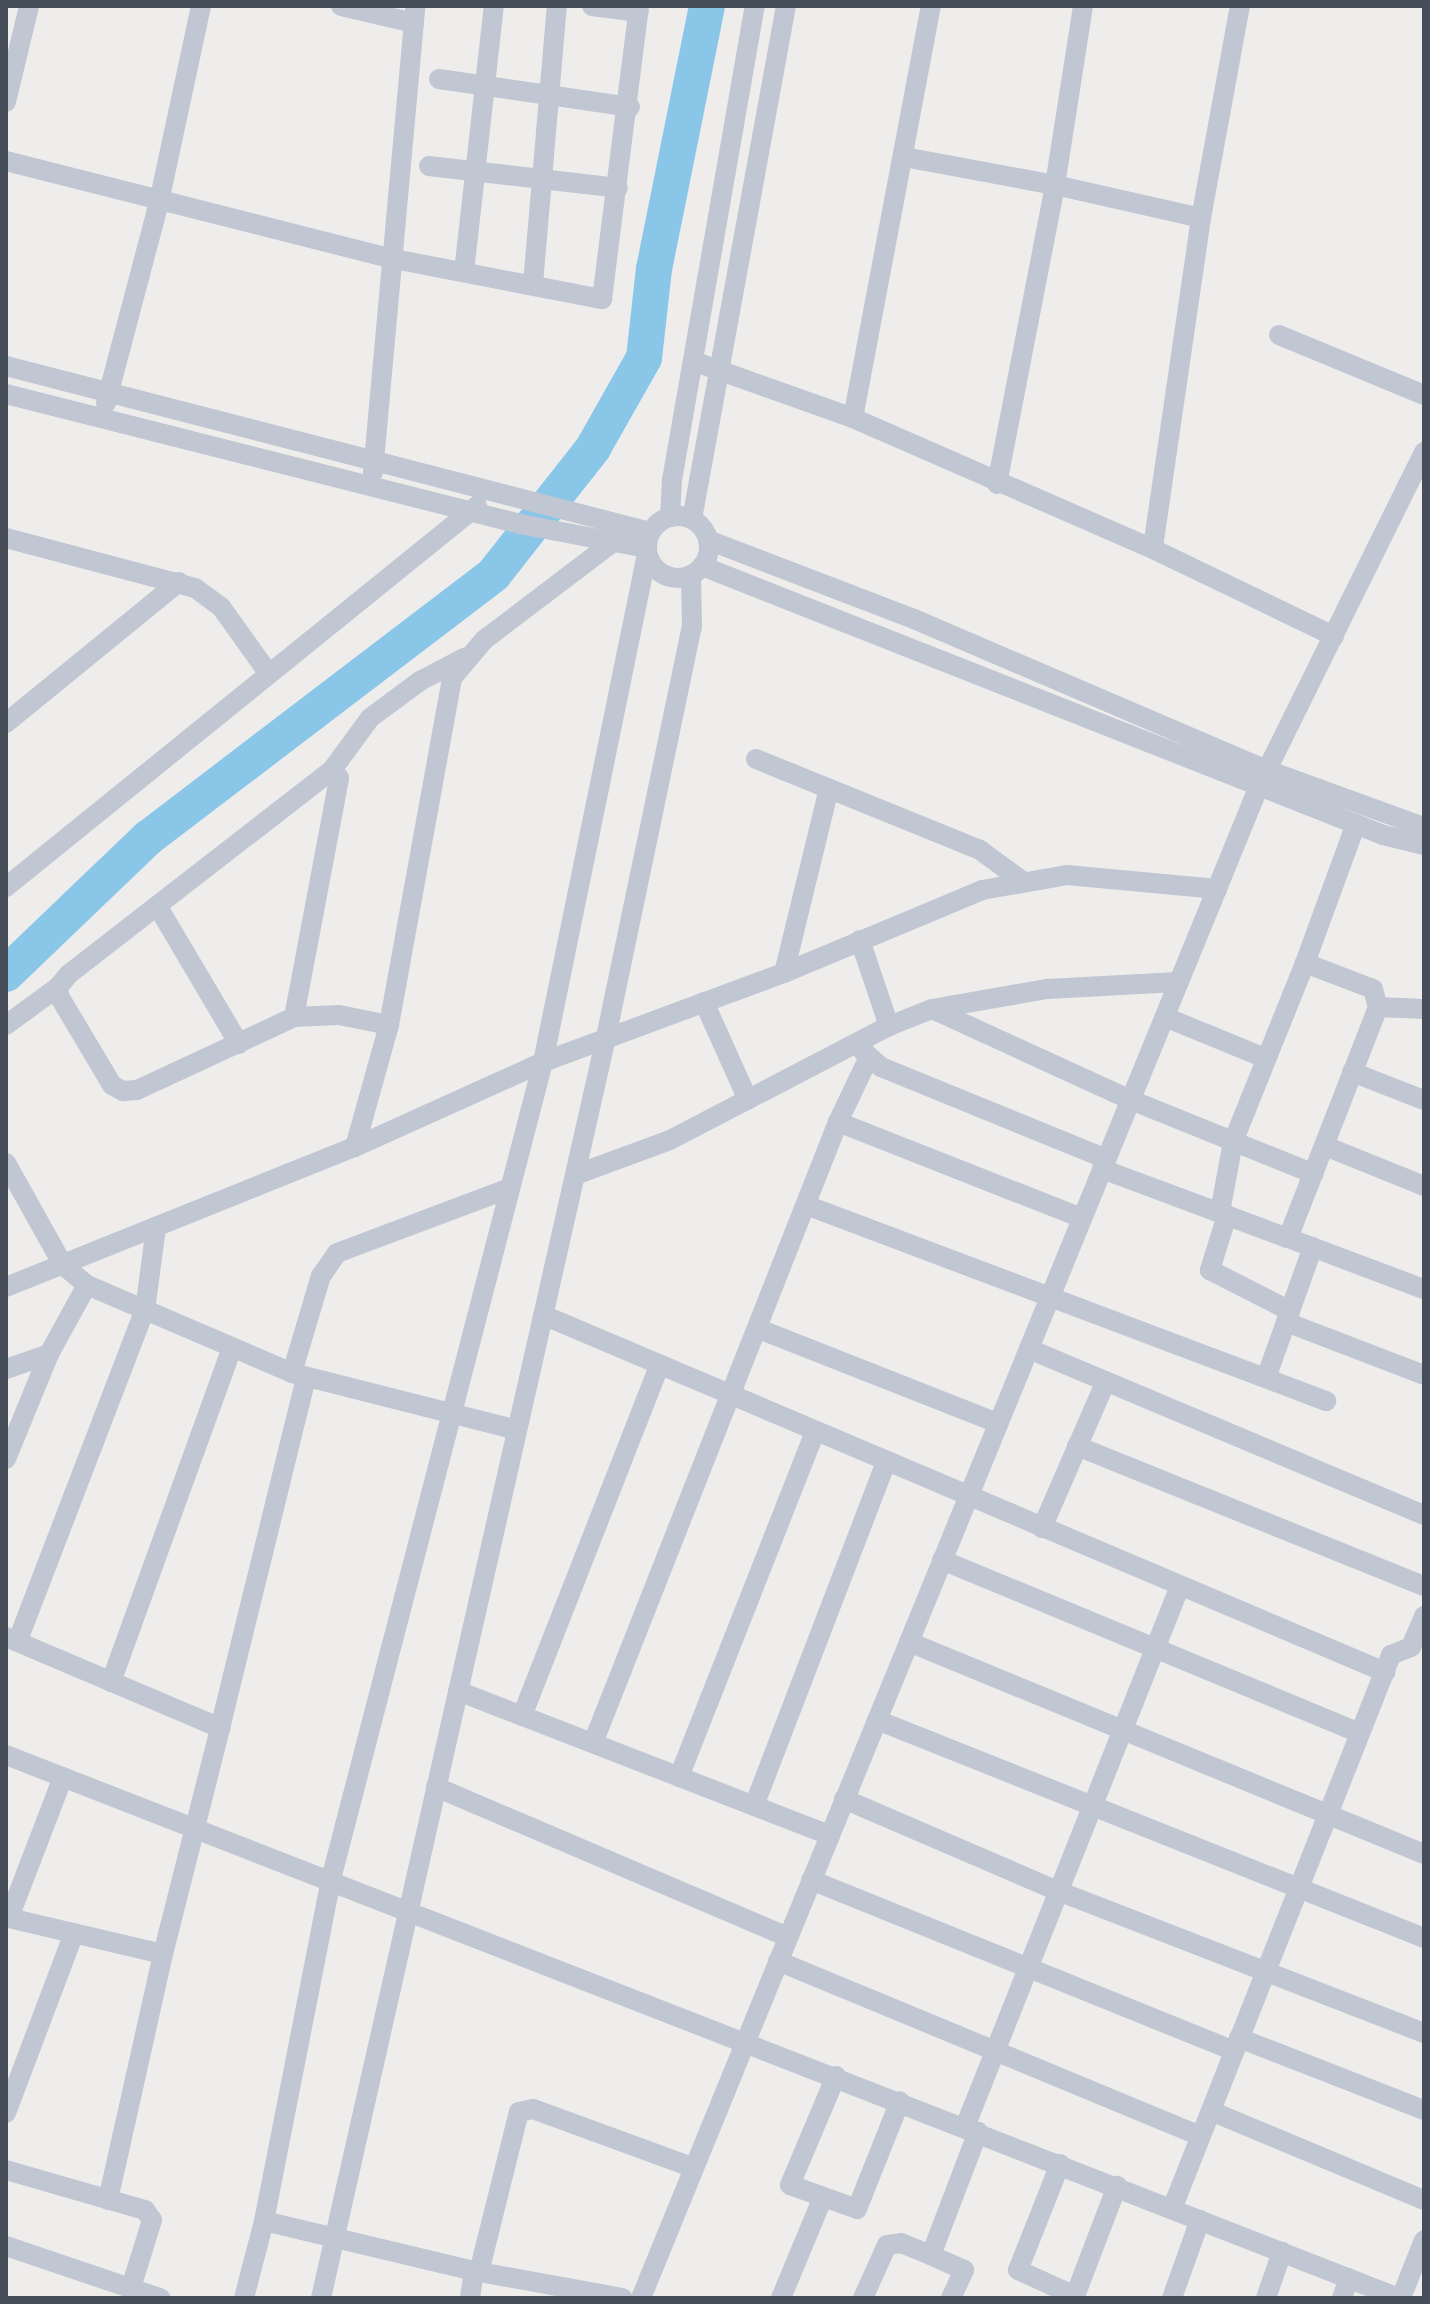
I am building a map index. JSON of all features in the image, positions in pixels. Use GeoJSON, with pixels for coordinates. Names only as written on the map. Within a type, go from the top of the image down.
{"type":"FeatureCollection","features":[{"type":"Feature","properties":{"kind":"street"},"geometry":{"type":"LineString","coordinates":[[6,102],[29,6]]}},
{"type":"Feature","properties":{"kind":"street"},"geometry":{"type":"LineString","coordinates":[[102,419],[159,202],[201,6]]}},
{"type":"Feature","properties":{"kind":"street"},"geometry":{"type":"LineString","coordinates":[[341,6],[415,15],[372,486]]}},
{"type":"Feature","properties":{"kind":"street"},"geometry":{"type":"LineString","coordinates":[[464,272],[494,6]]}},
{"type":"Feature","properties":{"kind":"street"},"geometry":{"type":"LineString","coordinates":[[533,284],[557,6]]}},
{"type":"Feature","properties":{"kind":"street"},"geometry":{"type":"LineString","coordinates":[[6,161],[394,259],[602,299],[630,107],[639,9],[592,6]]}},
{"type":"Feature","properties":{"kind":"street"},"geometry":{"type":"LineString","coordinates":[[244,2298],[264,2221],[331,1879],[543,1062],[648,545],[670,517],[693,361],[755,6]]}},
{"type":"Feature","properties":{"kind":"street"},"geometry":{"type":"LineString","coordinates":[[786,6],[717,369],[692,519],[708,540],[914,619],[1263,778],[1356,824],[1424,845]]}},
{"type":"Feature","properties":{"kind":"street"},"geometry":{"type":"LineString","coordinates":[[853,418],[931,6]]}},
{"type":"Feature","properties":{"kind":"street"},"geometry":{"type":"LineString","coordinates":[[997,484],[1055,185],[1083,6]]}},
{"type":"Feature","properties":{"kind":"street"},"geometry":{"type":"LineString","coordinates":[[1153,549],[1201,218],[1240,6]]}},
{"type":"Feature","properties":{"kind":"street"},"geometry":{"type":"LineString","coordinates":[[439,79],[630,107]]}},
{"type":"Feature","properties":{"kind":"street"},"geometry":{"type":"LineString","coordinates":[[904,157],[1055,185],[1201,218]]}},
{"type":"Feature","properties":{"kind":"street"},"geometry":{"type":"LineString","coordinates":[[429,166],[618,188]]}},
{"type":"Feature","properties":{"kind":"street"},"geometry":{"type":"LineString","coordinates":[[1279,335],[1424,395]]}},
{"type":"Feature","properties":{"kind":"street"},"geometry":{"type":"LineString","coordinates":[[693,361],[853,418],[997,484],[1153,549],[1334,636]]}},
{"type":"Feature","properties":{"kind":"street"},"geometry":{"type":"LineString","coordinates":[[6,366],[603,520],[648,545],[664,575],[697,570],[1263,778],[1424,827]]}},
{"type":"Feature","properties":{"kind":"street"},"geometry":{"type":"LineString","coordinates":[[6,394],[520,524],[613,542],[648,545]]}},
{"type":"Feature","properties":{"kind":"street"},"geometry":{"type":"LineString","coordinates":[[641,2298],[1263,778],[1424,452]]}},
{"type":"Feature","properties":{"kind":"street"},"geometry":{"type":"LineString","coordinates":[[6,887],[495,491]]}},
{"type":"Feature","properties":{"kind":"street"},"geometry":{"type":"LineString","coordinates":[[670,517],[692,519]]}},
{"type":"Feature","properties":{"kind":"street"},"geometry":{"type":"LineString","coordinates":[[6,538],[179,582],[221,607],[269,674]]}},
{"type":"Feature","properties":{"kind":"street"},"geometry":{"type":"LineString","coordinates":[[321,2298],[606,1037],[692,627],[697,570],[708,540]]}},
{"type":"Feature","properties":{"kind":"street"},"geometry":{"type":"LineString","coordinates":[[6,1025],[332,770],[370,718],[420,681],[464,658],[613,542]]}},
{"type":"Feature","properties":{"kind":"street"},"geometry":{"type":"LineString","coordinates":[[6,723],[179,582]]}},
{"type":"Feature","properties":{"kind":"street"},"geometry":{"type":"LineString","coordinates":[[355,1147],[389,1025],[452,678],[464,658]]}},
{"type":"Feature","properties":{"kind":"street"},"geometry":{"type":"LineString","coordinates":[[756,759],[980,850],[1021,880]]}},
{"type":"Feature","properties":{"kind":"street"},"geometry":{"type":"LineString","coordinates":[[294,1017],[339,778],[332,770]]}},
{"type":"Feature","properties":{"kind":"street"},"geometry":{"type":"LineString","coordinates":[[784,973],[829,789]]}},
{"type":"Feature","properties":{"kind":"street"},"geometry":{"type":"LineString","coordinates":[[1356,824],[1305,963],[1233,1142],[1224,1214],[1210,1270],[1288,1316],[1424,1375]]}},
{"type":"Feature","properties":{"kind":"street"},"geometry":{"type":"LineString","coordinates":[[6,1287],[355,1147],[543,1062],[784,973],[982,890],[1021,880],[1123,877],[1217,889]]}},
{"type":"Feature","properties":{"kind":"street"},"geometry":{"type":"LineString","coordinates":[[158,907],[239,1044]]}},
{"type":"Feature","properties":{"kind":"street"},"geometry":{"type":"LineString","coordinates":[[860,940],[889,1026]]}},
{"type":"Feature","properties":{"kind":"street"},"geometry":{"type":"LineString","coordinates":[[1288,1238],[1378,1007],[1373,989],[1305,963]]}},
{"type":"Feature","properties":{"kind":"street"},"geometry":{"type":"LineString","coordinates":[[575,1175],[670,1140],[748,1100],[863,1051],[889,1026],[932,1009],[1047,989],[1178,982]]}},
{"type":"Feature","properties":{"kind":"street"},"geometry":{"type":"LineString","coordinates":[[58,987],[59,996],[112,1085],[123,1091],[137,1090],[294,1017],[339,1015],[389,1025]]}},
{"type":"Feature","properties":{"kind":"street"},"geometry":{"type":"LineString","coordinates":[[704,1002],[748,1100]]}},
{"type":"Feature","properties":{"kind":"street"},"geometry":{"type":"LineString","coordinates":[[1378,1007],[1424,1009]]}},
{"type":"Feature","properties":{"kind":"street"},"geometry":{"type":"LineString","coordinates":[[932,1009],[1131,1100],[1314,1174]]}},
{"type":"Feature","properties":{"kind":"street"},"geometry":{"type":"LineString","coordinates":[[1165,1017],[1265,1058]]}},
{"type":"Feature","properties":{"kind":"street"},"geometry":{"type":"LineString","coordinates":[[593,1743],[759,1329],[863,1051]]}},
{"type":"Feature","properties":{"kind":"street"},"geometry":{"type":"LineString","coordinates":[[863,1051],[1104,1164],[1224,1214],[1424,1289]]}},
{"type":"Feature","properties":{"kind":"street"},"geometry":{"type":"LineString","coordinates":[[1352,1072],[1424,1100]]}},
{"type":"Feature","properties":{"kind":"street"},"geometry":{"type":"LineString","coordinates":[[838,1122],[1082,1218]]}},
{"type":"Feature","properties":{"kind":"street"},"geometry":{"type":"LineString","coordinates":[[1325,1146],[1424,1186]]}},
{"type":"Feature","properties":{"kind":"street"},"geometry":{"type":"LineString","coordinates":[[6,1163],[63,1265],[87,1285],[299,1375],[517,1430]]}},
{"type":"Feature","properties":{"kind":"street"},"geometry":{"type":"LineString","coordinates":[[108,2200],[163,1954],[198,1828],[321,1276],[337,1253],[510,1188]]}},
{"type":"Feature","properties":{"kind":"street"},"geometry":{"type":"LineString","coordinates":[[806,1205],[1326,1401]]}},
{"type":"Feature","properties":{"kind":"street"},"geometry":{"type":"LineString","coordinates":[[156,1228],[145,1310],[12,1638],[220,1728]]}},
{"type":"Feature","properties":{"kind":"street"},"geometry":{"type":"LineString","coordinates":[[1266,1378],[1313,1247]]}},
{"type":"Feature","properties":{"kind":"street"},"geometry":{"type":"LineString","coordinates":[[6,1459],[49,1354],[87,1285]]}},
{"type":"Feature","properties":{"kind":"street"},"geometry":{"type":"LineString","coordinates":[[543,1315],[814,1434],[1385,1672]]}},
{"type":"Feature","properties":{"kind":"street"},"geometry":{"type":"LineString","coordinates":[[759,1329],[998,1423]]}},
{"type":"Feature","properties":{"kind":"street"},"geometry":{"type":"LineString","coordinates":[[111,1682],[232,1347]]}},
{"type":"Feature","properties":{"kind":"street"},"geometry":{"type":"LineString","coordinates":[[1029,1349],[1424,1515]]}},
{"type":"Feature","properties":{"kind":"street"},"geometry":{"type":"LineString","coordinates":[[6,1369],[49,1354]]}},
{"type":"Feature","properties":{"kind":"street"},"geometry":{"type":"LineString","coordinates":[[522,1716],[659,1366]]}},
{"type":"Feature","properties":{"kind":"street"},"geometry":{"type":"LineString","coordinates":[[1042,1528],[1106,1381]]}},
{"type":"Feature","properties":{"kind":"street"},"geometry":{"type":"LineString","coordinates":[[679,1777],[814,1434]]}},
{"type":"Feature","properties":{"kind":"street"},"geometry":{"type":"LineString","coordinates":[[1077,1446],[1424,1586]]}},
{"type":"Feature","properties":{"kind":"street"},"geometry":{"type":"LineString","coordinates":[[754,1806],[886,1463]]}},
{"type":"Feature","properties":{"kind":"street"},"geometry":{"type":"LineString","coordinates":[[942,1560],[1360,1733]]}},
{"type":"Feature","properties":{"kind":"street"},"geometry":{"type":"LineString","coordinates":[[931,2255],[995,2051],[1180,1586]]}},
{"type":"Feature","properties":{"kind":"street"},"geometry":{"type":"LineString","coordinates":[[1172,2209],[1391,1655],[1418,1651],[1424,1616]]}},
{"type":"Feature","properties":{"kind":"street"},"geometry":{"type":"LineString","coordinates":[[909,1642],[1124,1727],[1424,1854]]}},
{"type":"Feature","properties":{"kind":"street"},"geometry":{"type":"LineString","coordinates":[[458,1691],[830,1835]]}},
{"type":"Feature","properties":{"kind":"street"},"geometry":{"type":"LineString","coordinates":[[877,1720],[1424,1938]]}},
{"type":"Feature","properties":{"kind":"street"},"geometry":{"type":"LineString","coordinates":[[6,1755],[746,2040],[1400,2298],[1424,2240]]}},
{"type":"Feature","properties":{"kind":"street"},"geometry":{"type":"LineString","coordinates":[[63,1777],[15,1878],[7,1922],[74,1933],[163,1954]]}},
{"type":"Feature","properties":{"kind":"street"},"geometry":{"type":"LineString","coordinates":[[436,1787],[788,1937]]}},
{"type":"Feature","properties":{"kind":"street"},"geometry":{"type":"LineString","coordinates":[[844,1799],[1058,1891],[1267,1969],[1424,2033]]}},
{"type":"Feature","properties":{"kind":"street"},"geometry":{"type":"LineString","coordinates":[[811,1880],[1027,1970],[1424,2110]]}},
{"type":"Feature","properties":{"kind":"street"},"geometry":{"type":"LineString","coordinates":[[6,2113],[74,1933]]}},
{"type":"Feature","properties":{"kind":"street"},"geometry":{"type":"LineString","coordinates":[[778,1961],[1200,2136]]}},
{"type":"Feature","properties":{"kind":"street"},"geometry":{"type":"LineString","coordinates":[[836,2076],[790,2185],[857,2209],[900,2101]]}},
{"type":"Feature","properties":{"kind":"street"},"geometry":{"type":"LineString","coordinates":[[470,2298],[520,2105],[694,2168]]}},
{"type":"Feature","properties":{"kind":"street"},"geometry":{"type":"LineString","coordinates":[[1211,2111],[1424,2200]]}},
{"type":"Feature","properties":{"kind":"street"},"geometry":{"type":"LineString","coordinates":[[1060,2164],[1018,2270],[1045,2291],[1075,2296],[1117,2186]]}},
{"type":"Feature","properties":{"kind":"street"},"geometry":{"type":"LineString","coordinates":[[6,2170],[139,2206],[152,2220],[131,2288]]}},
{"type":"Feature","properties":{"kind":"street"},"geometry":{"type":"LineString","coordinates":[[781,2298],[823,2197]]}},
{"type":"Feature","properties":{"kind":"street"},"geometry":{"type":"LineString","coordinates":[[1172,2298],[1200,2220]]}},
{"type":"Feature","properties":{"kind":"street"},"geometry":{"type":"LineString","coordinates":[[264,2221],[477,2271],[623,2298]]}},
{"type":"Feature","properties":{"kind":"street"},"geometry":{"type":"LineString","coordinates":[[863,2298],[887,2245],[901,2243],[964,2270],[951,2298]]}},
{"type":"Feature","properties":{"kind":"street"},"geometry":{"type":"LineString","coordinates":[[6,2246],[160,2298]]}},
{"type":"Feature","properties":{"kind":"street"},"geometry":{"type":"LineString","coordinates":[[1266,2298],[1282,2252]]}},
{"type":"Feature","properties":{"kind":"street"},"geometry":{"type":"LineString","coordinates":[[1342,2298],[1349,2278]]}},
{"type":"Feature","properties":{"kind":"waterway"},"geometry":{"type":"LineString","coordinates":[[6,974],[148,838],[494,574],[593,448],[644,358],[654,269],[707,6]]}}]}
